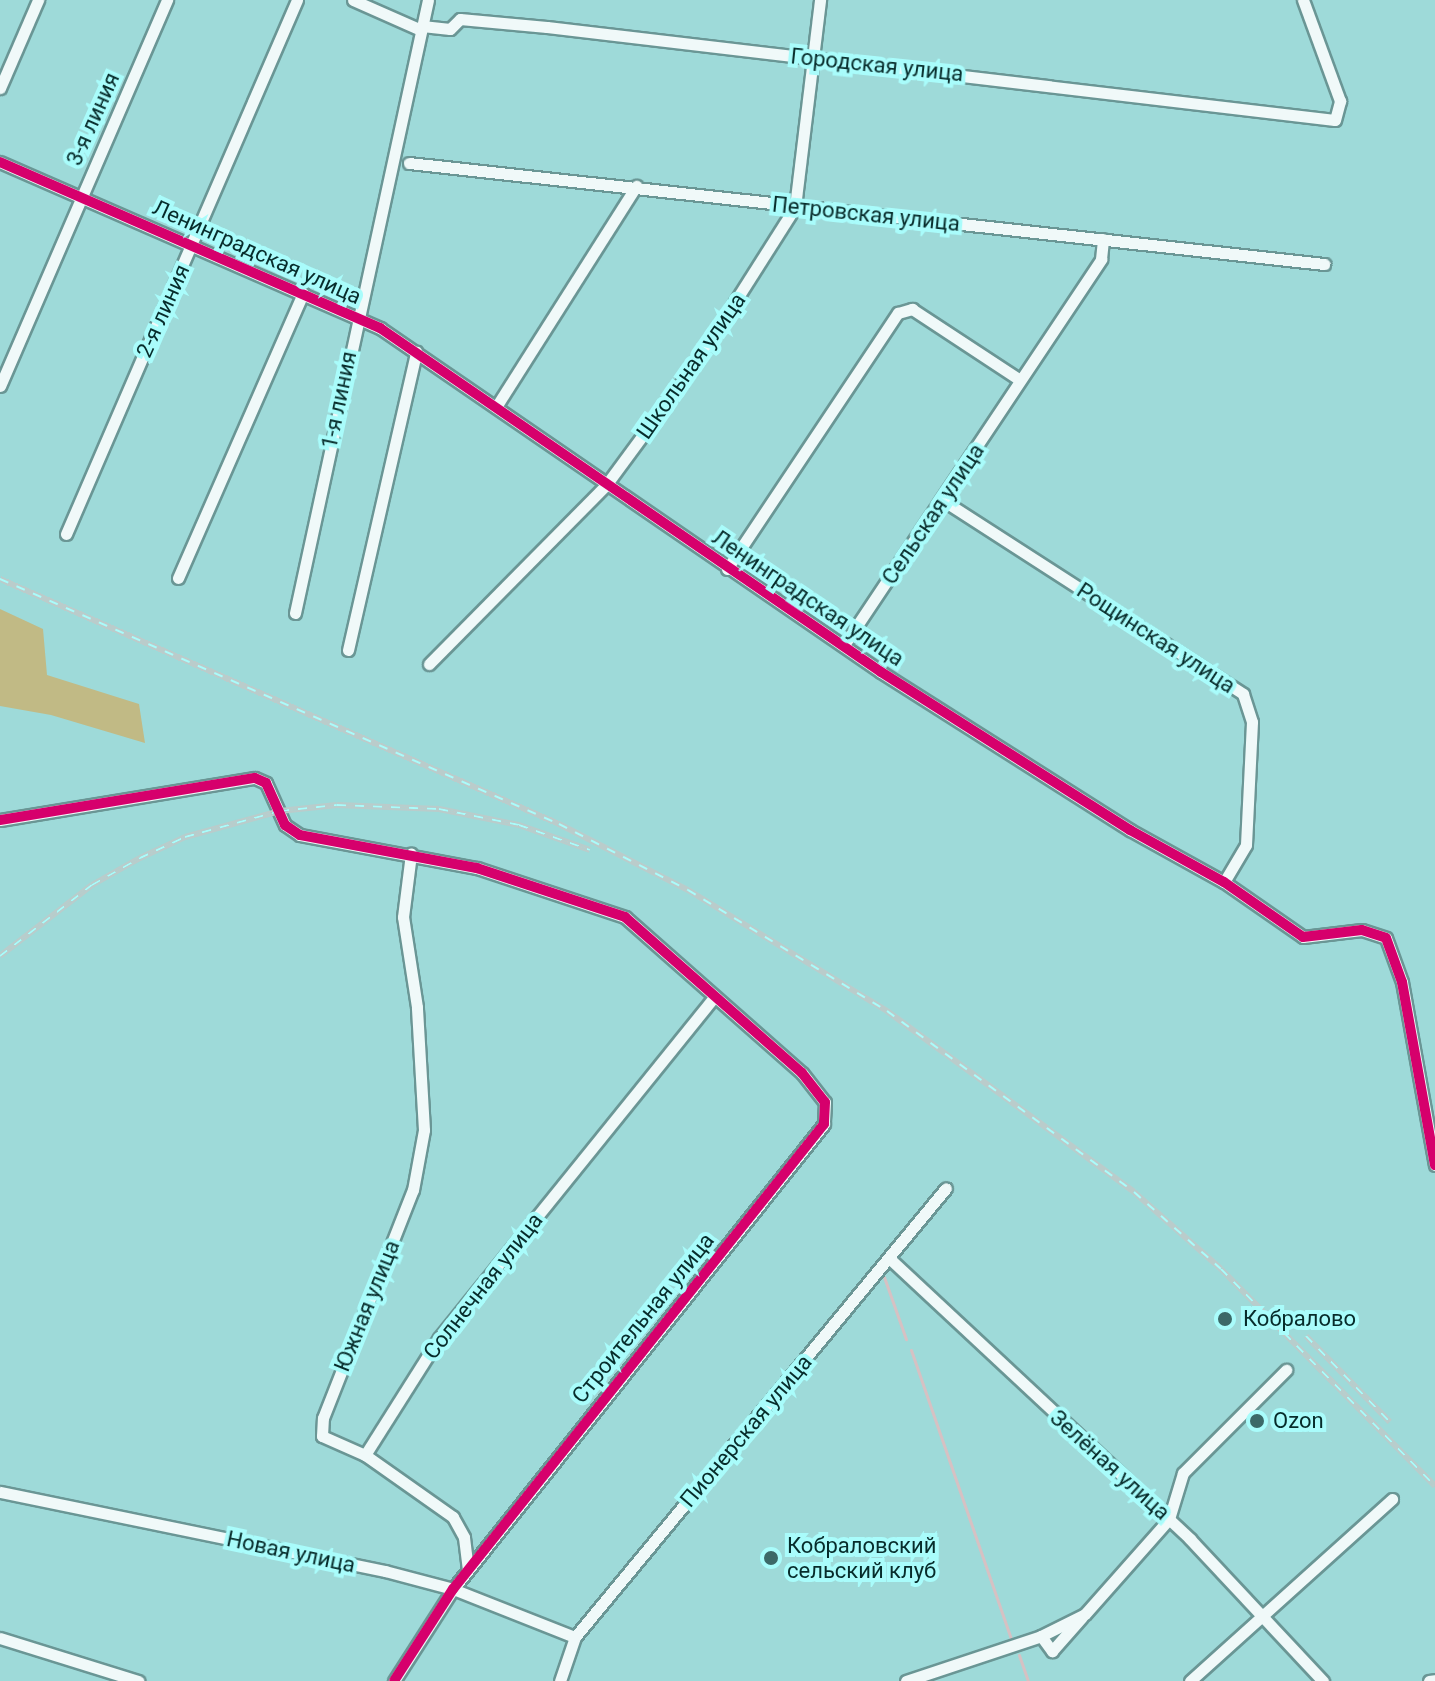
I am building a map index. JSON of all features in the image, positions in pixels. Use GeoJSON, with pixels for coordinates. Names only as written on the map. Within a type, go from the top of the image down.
{"type":"FeatureCollection","features":[{"type":"Feature","properties":{"kind":"street"},"geometry":{"type":"LineString","coordinates":[[0,88],[38,0]]}},
{"type":"Feature","properties":{"kind":"street","name":"3-я линия"},"geometry":{"type":"LineString","coordinates":[[0,386],[167,0]]}},
{"type":"Feature","properties":{"kind":"street","name":"2-я линия"},"geometry":{"type":"LineString","coordinates":[[66,534],[297,0]]}},
{"type":"Feature","properties":{"kind":"street"},"geometry":{"type":"LineString","coordinates":[[353,0],[421,28]]}},
{"type":"Feature","properties":{"kind":"street","name":"1-я линия"},"geometry":{"type":"LineString","coordinates":[[295,613],[356,316],[428,0]]}},
{"type":"Feature","properties":{"kind":"street","name":"Школьная улица"},"geometry":{"type":"LineString","coordinates":[[429,664],[606,485],[690,372],[795,207],[820,0]]}},
{"type":"Feature","properties":{"kind":"street","name":"Городская улица"},"geometry":{"type":"LineString","coordinates":[[421,28],[450,29],[460,19],[474,20],[1335,120],[1340,101],[1303,0]]}},
{"type":"Feature","properties":{"kind":"street","name":"Ленинградская улица"},"geometry":{"type":"LineString","coordinates":[[0,162],[356,316],[416,352],[727,569],[1130,830],[1224,882],[1303,937],[1362,930],[1386,938],[1402,982],[1435,1165]]}},
{"type":"Feature","properties":{"kind":"street","name":"Петровская улица"},"geometry":{"type":"LineString","coordinates":[[409,163],[1324,264]]}},
{"type":"Feature","properties":{"kind":"street"},"geometry":{"type":"LineString","coordinates":[[496,407],[636,186]]}},
{"type":"Feature","properties":{"kind":"street","name":"Сельская улица"},"geometry":{"type":"LineString","coordinates":[[844,645],[944,501],[1101,259],[1103,239]]}},
{"type":"Feature","properties":{"kind":"street"},"geometry":{"type":"LineString","coordinates":[[178,578],[303,293]]}},
{"type":"Feature","properties":{"kind":"street"},"geometry":{"type":"LineString","coordinates":[[727,569],[901,310],[1020,380]]}},
{"type":"Feature","properties":{"kind":"street"},"geometry":{"type":"LineString","coordinates":[[348,650],[416,352]]}},
{"type":"Feature","properties":{"kind":"street","name":"Рощинская улица"},"geometry":{"type":"LineString","coordinates":[[944,501],[1243,694],[1252,722],[1246,845],[1224,882]]}},
{"type":"Feature","properties":{"kind":"street"},"geometry":{"type":"LineString","coordinates":[[0,820],[255,778],[274,795],[292,832],[521,879],[625,917],[714,997]]}},
{"type":"Feature","properties":{"kind":"street","name":"Южная улица"},"geometry":{"type":"LineString","coordinates":[[365,1455],[322,1436],[323,1418],[413,1190],[424,1130],[417,1007],[403,917],[411,854]]}},
{"type":"Feature","properties":{"kind":"street","name":"Солнечная улица"},"geometry":{"type":"LineString","coordinates":[[365,1455],[439,1338],[714,997]]}},
{"type":"Feature","properties":{"kind":"street","name":"Строительная улица"},"geometry":{"type":"LineString","coordinates":[[394,1681],[453,1589],[824,1124],[825,1102],[816,1088],[714,997]]}},
{"type":"Feature","properties":{"kind":"street","name":"Пионерская улица"},"geometry":{"type":"LineString","coordinates":[[560,1681],[575,1637],[946,1188]]}},
{"type":"Feature","properties":{"kind":"street","name":"Зелёная улица"},"geometry":{"type":"LineString","coordinates":[[889,1258],[1169,1519],[1323,1681]]}},
{"type":"Feature","properties":{"kind":"street"},"geometry":{"type":"LineString","coordinates":[[1041,1636],[1052,1651],[1062,1645],[1085,1614],[1169,1519],[1183,1473],[1286,1370]]}},
{"type":"Feature","properties":{"kind":"street"},"geometry":{"type":"LineString","coordinates":[[365,1455],[453,1517],[464,1537],[468,1570]]}},
{"type":"Feature","properties":{"kind":"street","name":"Новая улица"},"geometry":{"type":"LineString","coordinates":[[0,1492],[453,1589],[575,1637]]}},
{"type":"Feature","properties":{"kind":"street"},"geometry":{"type":"LineString","coordinates":[[1190,1681],[1392,1499]]}},
{"type":"Feature","properties":{"kind":"street"},"geometry":{"type":"LineString","coordinates":[[906,1681],[1041,1636],[1085,1614]]}},
{"type":"Feature","properties":{"kind":"street"},"geometry":{"type":"LineString","coordinates":[[0,1638],[138,1681]]}},
{"type":"Feature","properties":{"kind":"shaded area"},"geometry":{"type":"Polygon","coordinates":[[[0,609],[43,629],[47,675],[139,704],[145,743],[51,715],[0,706],[0,609]]]}},
{"type":"Feature","properties":{"kind":"waterway"},"geometry":{"type":"LineString","coordinates":[[884,1277],[906,1339]]}},
{"type":"Feature","properties":{"kind":"waterway"},"geometry":{"type":"LineString","coordinates":[[911,1350],[1011,1638]]}},
{"type":"Feature","properties":{"kind":"waterway"},"geometry":{"type":"LineString","coordinates":[[1019,1655],[1028,1681]]}},
{"type":"Feature","properties":{"kind":"railway"},"geometry":{"type":"LineString","coordinates":[[0,579],[559,824],[688,890],[887,1011],[1134,1192],[1221,1269],[1435,1486]]}},
{"type":"Feature","properties":{"kind":"railway"},"geometry":{"type":"LineString","coordinates":[[0,956],[92,885],[140,858],[185,837],[280,811],[337,805],[439,809],[519,825],[590,850]]}},
{"type":"Feature","properties":{"kind":"railway"},"geometry":{"type":"LineString","coordinates":[[1306,1336],[1390,1422]]}},
{"type":"Feature","properties":{"kind":"cycle path"},"geometry":{"type":"LineString","coordinates":[[0,162],[380,328],[881,672],[1130,830],[1224,882],[1303,937],[1362,930],[1386,938],[1402,982],[1435,1165]]}},
{"type":"Feature","properties":{"kind":"cycle path"},"geometry":{"type":"LineString","coordinates":[[0,820],[255,778],[266,783],[285,825],[300,835],[477,868],[625,917],[802,1073],[825,1102],[824,1124],[453,1589],[394,1681]]}},
{"type":"Feature","properties":{"kind":"place","name":"Кобралово"},"geometry":{"type":"Point","coordinates":[1225,1319]}},
{"type":"Feature","properties":{"kind":"place","name":"Ozon"},"geometry":{"type":"Point","coordinates":[1257,1421]}},
{"type":"Feature","properties":{"kind":"place","name":"Кобраловский сельский клуб"},"geometry":{"type":"Point","coordinates":[771,1558]}}]}
